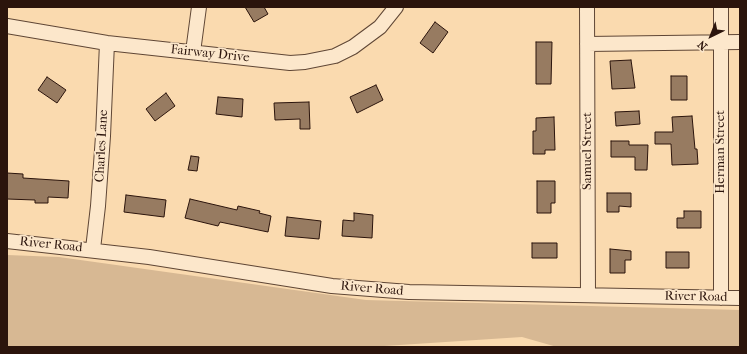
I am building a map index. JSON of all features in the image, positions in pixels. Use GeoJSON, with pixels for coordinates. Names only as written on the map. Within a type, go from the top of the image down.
{"type":"FeatureCollection","features":[{"type":"Feature","properties":{"kind":"street"},"geometry":{"type":"LineString","coordinates":[[192,52],[199,7]]}},
{"type":"Feature","properties":{"kind":"street","name":"Fairway Drive"},"geometry":{"type":"LineString","coordinates":[[7,26],[107,43],[290,63],[320,60],[353,47],[368,38],[380,27],[396,7]]}},
{"type":"Feature","properties":{"kind":"street","name":"Samuel Street"},"geometry":{"type":"LineString","coordinates":[[587,7],[588,295]]}},
{"type":"Feature","properties":{"kind":"street","name":"Herman Street"},"geometry":{"type":"LineString","coordinates":[[721,298],[722,7]]}},
{"type":"Feature","properties":{"kind":"street"},"geometry":{"type":"LineString","coordinates":[[587,44],[740,42]]}},
{"type":"Feature","properties":{"kind":"street","name":"Charles Lane"},"geometry":{"type":"LineString","coordinates":[[93,249],[103,144],[107,43]]}},
{"type":"Feature","properties":{"kind":"street","name":"River Road"},"geometry":{"type":"LineString","coordinates":[[7,241],[93,249],[332,286],[409,292],[740,298]]}},
{"type":"Feature","properties":{"kind":"shaded area"},"geometry":{"type":"Polygon","coordinates":[[[7,255],[59,257],[366,300],[740,310],[740,347],[557,347],[522,337],[369,347],[7,347],[7,255]]]}},
{"type":"Feature","properties":{"kind":"building"},"geometry":{"type":"Polygon","coordinates":[[[245,7],[264,7],[268,14],[254,22],[245,7]]]}},
{"type":"Feature","properties":{"kind":"building"},"geometry":{"type":"Polygon","coordinates":[[[435,22],[448,32],[433,53],[420,43],[435,22]]]}},
{"type":"Feature","properties":{"kind":"building"},"geometry":{"type":"Polygon","coordinates":[[[536,42],[552,42],[551,84],[536,84],[536,42]]]}},
{"type":"Feature","properties":{"kind":"building"},"geometry":{"type":"Polygon","coordinates":[[[631,60],[635,88],[612,89],[610,61],[631,60]]]}},
{"type":"Feature","properties":{"kind":"building"},"geometry":{"type":"Polygon","coordinates":[[[671,76],[687,76],[687,100],[671,100],[671,76]]]}},
{"type":"Feature","properties":{"kind":"building"},"geometry":{"type":"Polygon","coordinates":[[[47,77],[66,90],[57,103],[38,90],[47,77]]]}},
{"type":"Feature","properties":{"kind":"building"},"geometry":{"type":"Polygon","coordinates":[[[376,85],[383,100],[357,113],[350,97],[376,85]]]}},
{"type":"Feature","properties":{"kind":"building"},"geometry":{"type":"Polygon","coordinates":[[[166,93],[175,106],[155,121],[146,109],[166,93]]]}},
{"type":"Feature","properties":{"kind":"building"},"geometry":{"type":"Polygon","coordinates":[[[218,97],[243,99],[242,117],[216,114],[218,97]]]}},
{"type":"Feature","properties":{"kind":"building"},"geometry":{"type":"Polygon","coordinates":[[[309,102],[310,129],[300,129],[300,119],[275,120],[274,103],[309,102]]]}},
{"type":"Feature","properties":{"kind":"building"},"geometry":{"type":"Polygon","coordinates":[[[639,111],[640,124],[616,126],[615,112],[639,111]]]}},
{"type":"Feature","properties":{"kind":"building"},"geometry":{"type":"Polygon","coordinates":[[[692,116],[698,164],[672,165],[671,144],[655,144],[655,132],[673,132],[672,117],[692,116]]]}},
{"type":"Feature","properties":{"kind":"building"},"geometry":{"type":"Polygon","coordinates":[[[554,117],[555,150],[545,150],[545,154],[533,154],[533,131],[536,131],[536,118],[554,117]]]}},
{"type":"Feature","properties":{"kind":"building"},"geometry":{"type":"Polygon","coordinates":[[[611,141],[629,141],[629,145],[648,145],[647,170],[635,170],[635,157],[611,157],[611,141]]]}},
{"type":"Feature","properties":{"kind":"building"},"geometry":{"type":"Polygon","coordinates":[[[191,156],[199,157],[197,171],[188,170],[191,156]]]}},
{"type":"Feature","properties":{"kind":"building"},"geometry":{"type":"Polygon","coordinates":[[[7,173],[23,174],[23,178],[69,181],[68,198],[48,197],[48,203],[35,203],[35,200],[7,199],[7,173]]]}},
{"type":"Feature","properties":{"kind":"building"},"geometry":{"type":"Polygon","coordinates":[[[537,181],[555,181],[555,203],[551,203],[551,213],[537,213],[537,181]]]}},
{"type":"Feature","properties":{"kind":"building"},"geometry":{"type":"Polygon","coordinates":[[[607,193],[631,193],[631,207],[619,206],[619,212],[607,212],[607,193]]]}},
{"type":"Feature","properties":{"kind":"building"},"geometry":{"type":"Polygon","coordinates":[[[126,195],[166,200],[164,217],[124,212],[126,195]]]}},
{"type":"Feature","properties":{"kind":"building"},"geometry":{"type":"Polygon","coordinates":[[[190,199],[237,210],[238,206],[260,211],[259,213],[271,216],[268,232],[220,222],[218,226],[185,218],[190,199]]]}},
{"type":"Feature","properties":{"kind":"building"},"geometry":{"type":"Polygon","coordinates":[[[684,211],[701,211],[701,228],[677,228],[677,218],[684,218],[684,211]]]}},
{"type":"Feature","properties":{"kind":"building"},"geometry":{"type":"Polygon","coordinates":[[[354,213],[373,215],[372,238],[342,236],[343,220],[354,221],[354,213]]]}},
{"type":"Feature","properties":{"kind":"building"},"geometry":{"type":"Polygon","coordinates":[[[287,217],[321,221],[319,239],[285,236],[287,217]]]}},
{"type":"Feature","properties":{"kind":"building"},"geometry":{"type":"Polygon","coordinates":[[[532,243],[557,243],[557,258],[532,258],[532,243]]]}},
{"type":"Feature","properties":{"kind":"building"},"geometry":{"type":"Polygon","coordinates":[[[610,249],[631,251],[631,260],[625,260],[625,273],[610,273],[610,249]]]}},
{"type":"Feature","properties":{"kind":"building"},"geometry":{"type":"Polygon","coordinates":[[[666,252],[689,252],[689,268],[666,268],[666,252]]]}}]}
